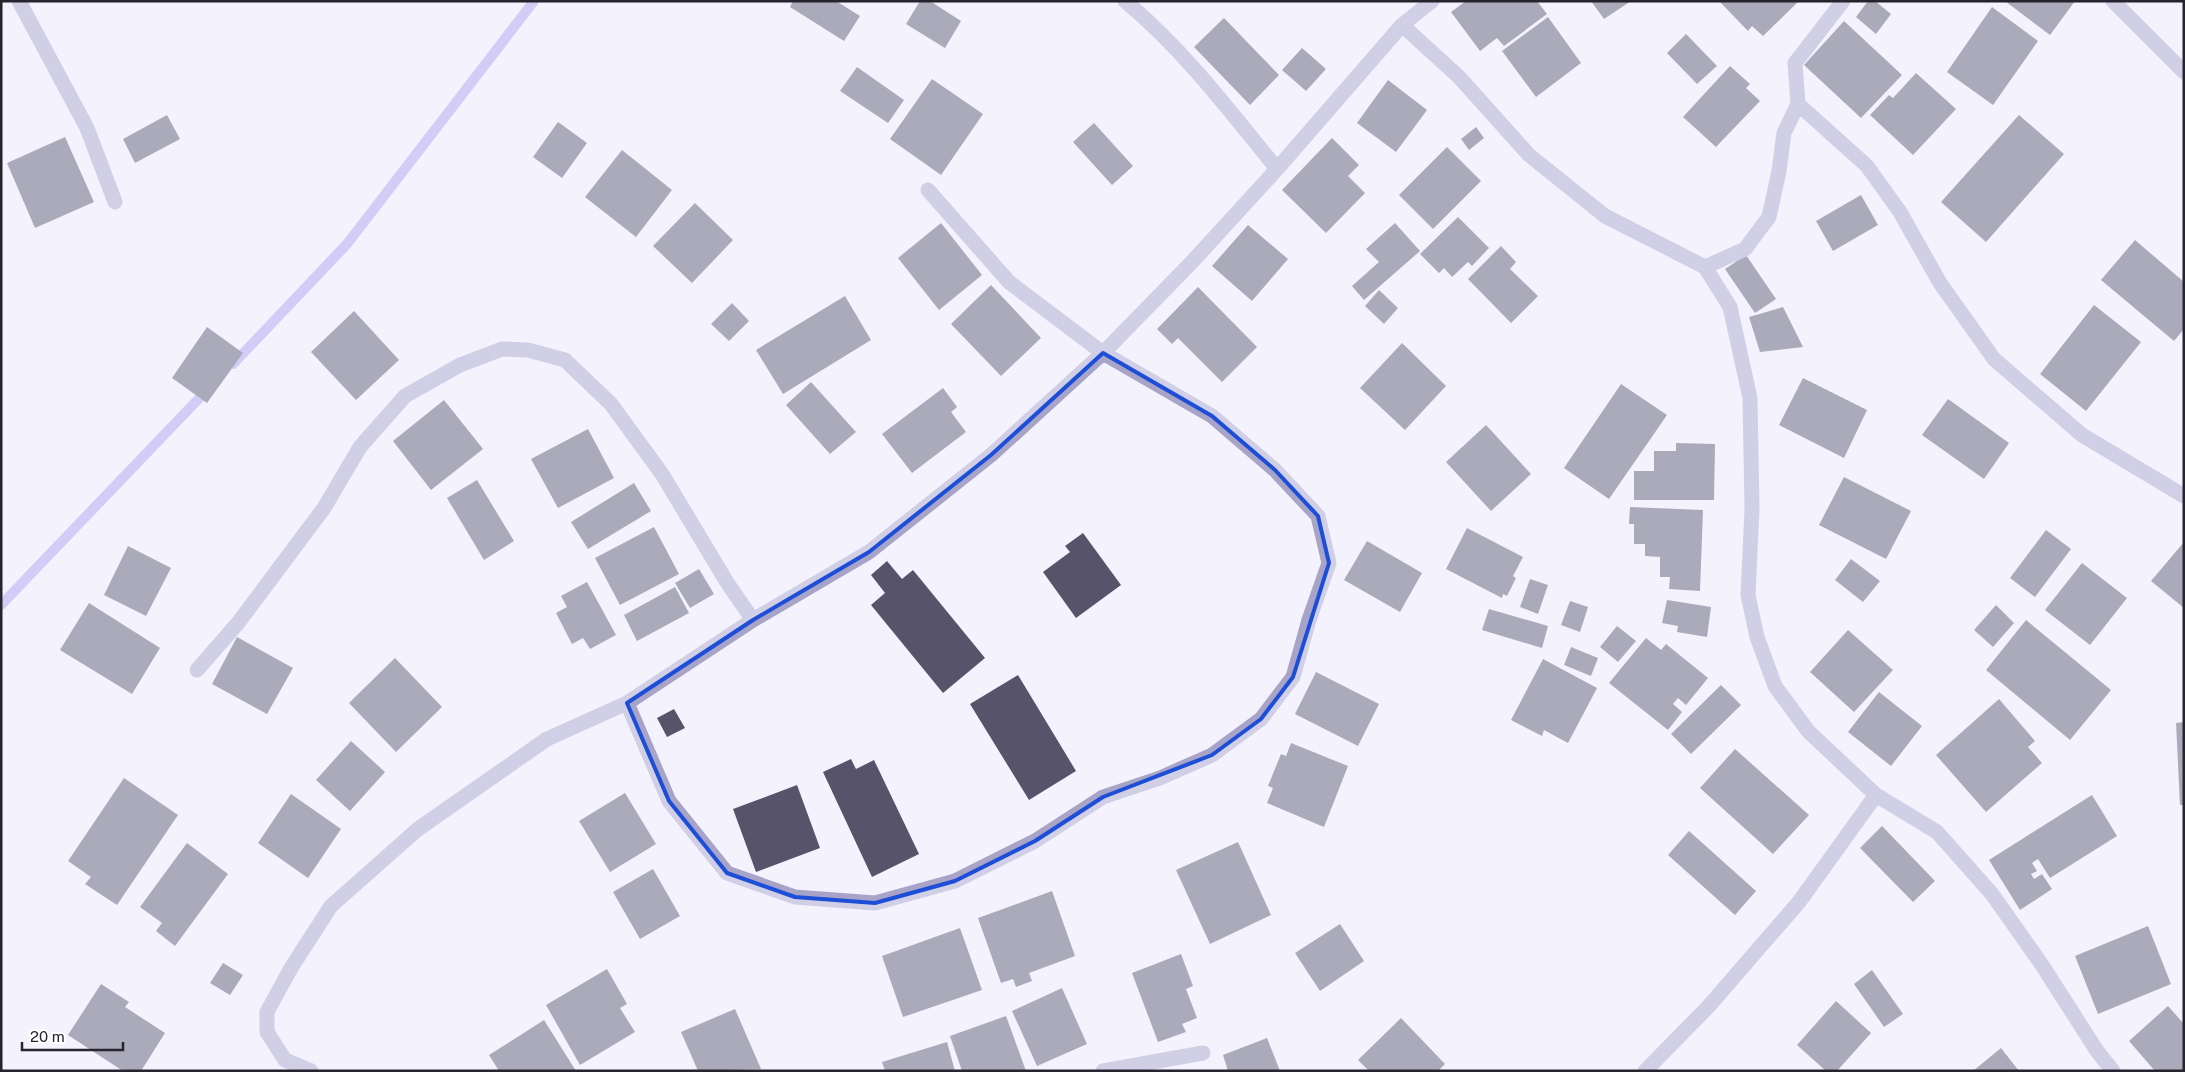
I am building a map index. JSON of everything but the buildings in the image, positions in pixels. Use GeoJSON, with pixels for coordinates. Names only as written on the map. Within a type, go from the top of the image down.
{"type":"FeatureCollection","features":[{"type":"Feature","properties":{"kind":"street"},"geometry":{"type":"LineString","coordinates":[[19,1],[87,128],[115,202]]}},
{"type":"Feature","properties":{"kind":"street"},"geometry":{"type":"LineString","coordinates":[[1125,1],[1149,21],[1221,101],[1277,169]]}},
{"type":"Feature","properties":{"kind":"street"},"geometry":{"type":"LineString","coordinates":[[311,1071],[285,1060],[267,1032],[267,1012],[291,968],[331,906],[418,829],[546,739],[627,703],[753,620],[869,552],[991,455],[1103,353],[1191,263],[1277,169],[1402,25],[1432,1]]}},
{"type":"Feature","properties":{"kind":"street"},"geometry":{"type":"LineString","coordinates":[[1705,267],[1746,249],[1769,217],[1779,171],[1784,133],[1798,104],[1795,63],[1843,1]]}},
{"type":"Feature","properties":{"kind":"street"},"geometry":{"type":"LineString","coordinates":[[2113,1],[2184,72]]}},
{"type":"Feature","properties":{"kind":"street"},"geometry":{"type":"LineString","coordinates":[[1402,25],[1459,77],[1530,154],[1605,216],[1705,267],[1730,307],[1750,398],[1752,509],[1748,595],[1757,637],[1775,686],[1808,731],[1876,795],[1937,832],[1992,894],[2042,965],[2097,1051],[2113,1071]]}},
{"type":"Feature","properties":{"kind":"street"},"geometry":{"type":"LineString","coordinates":[[1798,104],[1867,166],[1900,212],[1940,283],[1994,359],[2082,435],[2184,496]]}},
{"type":"Feature","properties":{"kind":"street"},"geometry":{"type":"LineString","coordinates":[[627,703],[669,800],[727,873],[795,897],[875,903],[955,882],[1035,841],[1103,797],[1160,778],[1212,756],[1261,719],[1293,677],[1309,620],[1329,562],[1318,516],[1275,470],[1212,416],[1103,353],[1009,282],[928,190]]}},
{"type":"Feature","properties":{"kind":"street"},"geometry":{"type":"LineString","coordinates":[[197,670],[238,623],[324,508],[360,447],[405,396],[460,365],[502,349],[528,350],[565,360],[611,404],[662,474],[728,584],[753,620]]}},
{"type":"Feature","properties":{"kind":"street"},"geometry":{"type":"LineString","coordinates":[[1645,1071],[1708,1007],[1800,902],[1876,795]]}},
{"type":"Feature","properties":{"kind":"street"},"geometry":{"type":"LineString","coordinates":[[1104,1071],[1203,1053]]}},
{"type":"Feature","properties":{"kind":"highlighted area"},"geometry":{"type":"Polygon","coordinates":[[[1103,353],[1212,416],[1275,470],[1318,516],[1329,563],[1293,677],[1261,719],[1212,755],[1103,797],[1035,841],[955,881],[875,903],[795,897],[727,873],[669,801],[627,703],[753,620],[869,552],[991,455],[1103,353]]]}},
{"type":"Feature","properties":{"kind":"waterway"},"geometry":{"type":"LineString","coordinates":[[233,364],[347,244],[534,1]]}},
{"type":"Feature","properties":{"kind":"waterway"},"geometry":{"type":"LineString","coordinates":[[1,605],[209,388]]}}]}
